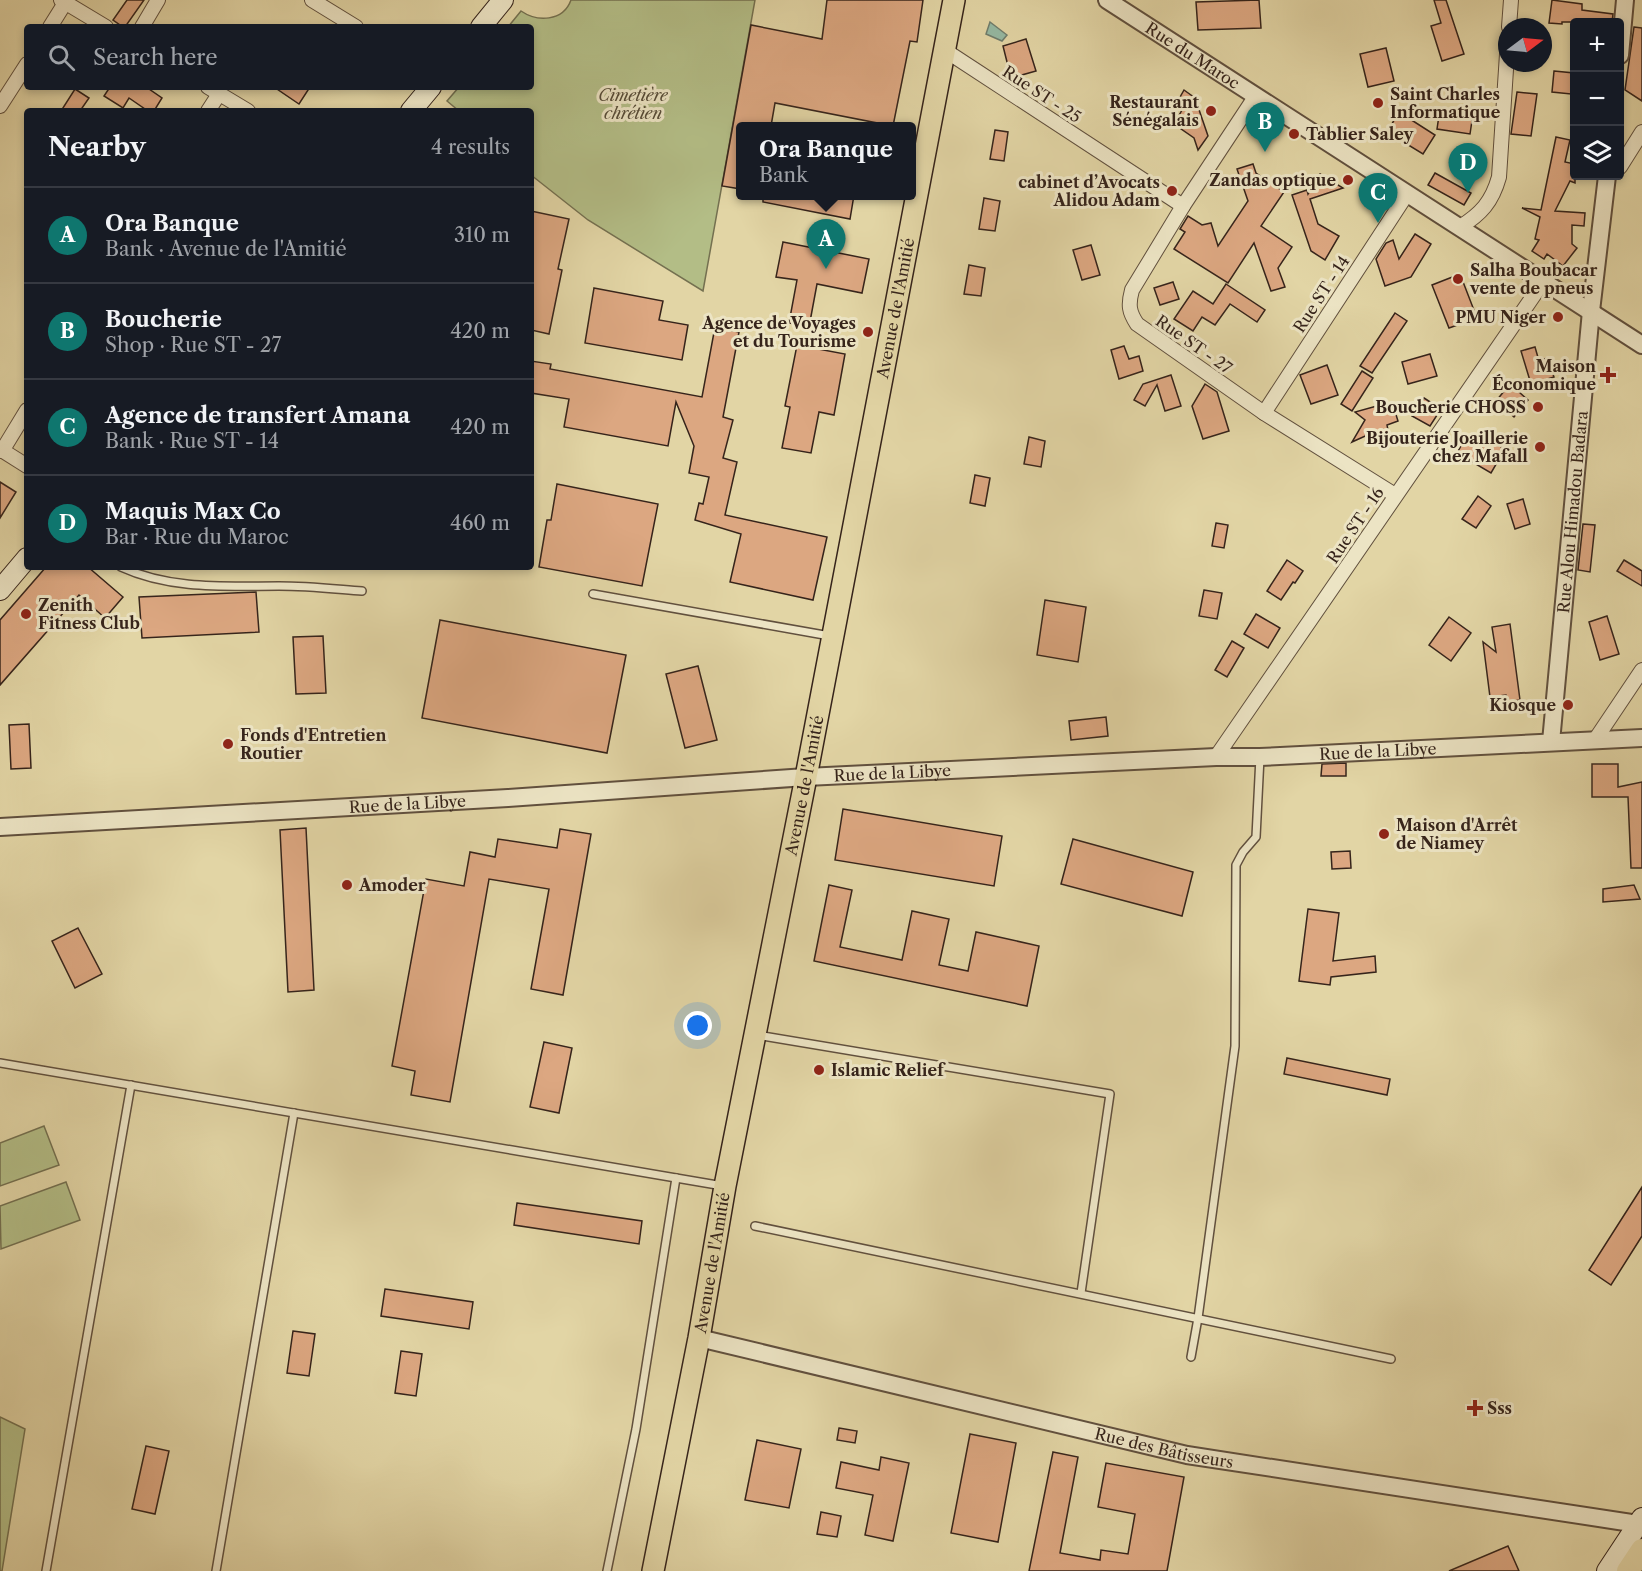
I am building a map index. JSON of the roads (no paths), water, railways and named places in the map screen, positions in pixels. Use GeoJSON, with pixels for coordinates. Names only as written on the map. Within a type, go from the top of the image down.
{"type":"FeatureCollection","features":[{"type":"Feature","properties":{"kind":"highway"},"geometry":{"type":"LineString","coordinates":[[1628,1571],[1642,1550]]}},
{"type":"Feature","properties":{"kind":"main road"},"geometry":{"type":"LineString","coordinates":[[483,24],[503,0]]}},
{"type":"Feature","properties":{"kind":"main road","name":"Avenue de l'Amitié"},"geometry":{"type":"LineString","coordinates":[[916,196],[954,0]]}},
{"type":"Feature","properties":{"kind":"main road"},"geometry":{"type":"LineString","coordinates":[[418,108],[429,90]]}},
{"type":"Feature","properties":{"kind":"main road","name":"Avenue de l'Amitié"},"geometry":{"type":"LineString","coordinates":[[653,1571],[915,200]]}},
{"type":"Feature","properties":{"kind":"main road"},"geometry":{"type":"LineString","coordinates":[[0,590],[24,562]]}},
{"type":"Feature","properties":{"kind":"main road"},"geometry":{"type":"LineString","coordinates":[[1607,1571],[1640,1521]]}},
{"type":"Feature","properties":{"kind":"street"},"geometry":{"type":"LineString","coordinates":[[144,24],[158,0]]}},
{"type":"Feature","properties":{"kind":"street"},"geometry":{"type":"LineString","coordinates":[[312,0],[351,24]]}},
{"type":"Feature","properties":{"kind":"street","name":"Rue du Maroc"},"geometry":{"type":"LineString","coordinates":[[1107,0],[1642,345]]}},
{"type":"Feature","properties":{"kind":"street"},"geometry":{"type":"LineString","coordinates":[[1510,18],[1511,0]]}},
{"type":"Feature","properties":{"kind":"street"},"geometry":{"type":"LineString","coordinates":[[1623,18],[1625,0]]}},
{"type":"Feature","properties":{"kind":"street"},"geometry":{"type":"LineString","coordinates":[[52,24],[63,1],[101,24]]}},
{"type":"Feature","properties":{"kind":"street","name":"Rue ST - 25"},"geometry":{"type":"LineString","coordinates":[[944,49],[1183,206]]}},
{"type":"Feature","properties":{"kind":"street"},"geometry":{"type":"LineString","coordinates":[[0,106],[24,69]]}},
{"type":"Feature","properties":{"kind":"street"},"geometry":{"type":"LineString","coordinates":[[1460,227],[1478,216],[1495,192],[1499,177],[1506,72]]}},
{"type":"Feature","properties":{"kind":"street"},"geometry":{"type":"LineString","coordinates":[[209,108],[213,90],[243,108]]}},
{"type":"Feature","properties":{"kind":"street","name":"Rue ST - 27"},"geometry":{"type":"LineString","coordinates":[[1255,97],[1183,206],[1132,290],[1128,304],[1131,315],[1137,324],[1264,413],[1395,495]]}},
{"type":"Feature","properties":{"kind":"street"},"geometry":{"type":"LineString","coordinates":[[1624,161],[1642,132]]}},
{"type":"Feature","properties":{"kind":"street","name":"Rue Alou Himadou Badara"},"geometry":{"type":"LineString","coordinates":[[1551,742],[1591,311],[1609,180]]}},
{"type":"Feature","properties":{"kind":"street","name":"Rue ST - 14"},"geometry":{"type":"LineString","coordinates":[[1264,413],[1407,194]]}},
{"type":"Feature","properties":{"kind":"street","name":"Rue ST - 16"},"geometry":{"type":"LineString","coordinates":[[1216,757],[1543,282]]}},
{"type":"Feature","properties":{"kind":"street"},"geometry":{"type":"LineString","coordinates":[[24,415],[1,450],[24,464]]}},
{"type":"Feature","properties":{"kind":"street"},"geometry":{"type":"LineString","coordinates":[[1595,740],[1642,670]]}},
{"type":"Feature","properties":{"kind":"street","name":"Rue de la Libye"},"geometry":{"type":"LineString","coordinates":[[0,827],[508,798],[806,777],[1642,738]]}},
{"type":"Feature","properties":{"kind":"street","name":"Rue des Bâtisseurs"},"geometry":{"type":"LineString","coordinates":[[699,1338],[1187,1455],[1640,1521]]}},
{"type":"Feature","properties":{"kind":"lane"},"geometry":{"type":"LineString","coordinates":[[130,570],[165,582],[221,587],[281,586],[362,591]]}},
{"type":"Feature","properties":{"kind":"lane"},"geometry":{"type":"LineString","coordinates":[[593,594],[832,637]]}},
{"type":"Feature","properties":{"kind":"lane"},"geometry":{"type":"LineString","coordinates":[[1191,1357],[1235,1046],[1236,865],[1242,852],[1256,837],[1260,757]]}},
{"type":"Feature","properties":{"kind":"lane"},"geometry":{"type":"LineString","coordinates":[[755,1035],[1110,1094],[1081,1293]]}},
{"type":"Feature","properties":{"kind":"lane"},"geometry":{"type":"LineString","coordinates":[[0,1063],[725,1186]]}},
{"type":"Feature","properties":{"kind":"lane"},"geometry":{"type":"LineString","coordinates":[[46,1571],[131,1085]]}},
{"type":"Feature","properties":{"kind":"lane"},"geometry":{"type":"LineString","coordinates":[[216,1571],[294,1113]]}},
{"type":"Feature","properties":{"kind":"lane"},"geometry":{"type":"LineString","coordinates":[[607,1571],[636,1429],[676,1178]]}},
{"type":"Feature","properties":{"kind":"lane"},"geometry":{"type":"LineString","coordinates":[[755,1226],[1391,1359]]}},
{"type":"Feature","properties":{"kind":"place","name":"Saint Charles Informatique"},"geometry":{"type":"Point","coordinates":[1378,103]}},
{"type":"Feature","properties":{"kind":"place","name":"Restaurant Sénégalais"},"geometry":{"type":"Point","coordinates":[1211,111]}},
{"type":"Feature","properties":{"kind":"place","name":"Tablier Saley"},"geometry":{"type":"Point","coordinates":[1294,134]}},
{"type":"Feature","properties":{"kind":"place","name":"Boucherie"},"geometry":{"type":"Point","coordinates":[1265,152]}},
{"type":"Feature","properties":{"kind":"place","name":"Zandas optique"},"geometry":{"type":"Point","coordinates":[1348,180]}},
{"type":"Feature","properties":{"kind":"place","name":"cabinet d’Avocats Alidou Adam"},"geometry":{"type":"Point","coordinates":[1172,191]}},
{"type":"Feature","properties":{"kind":"place","name":"Maquis Max Co"},"geometry":{"type":"Point","coordinates":[1468,193]}},
{"type":"Feature","properties":{"kind":"place","name":"Agence de transfert Amana"},"geometry":{"type":"Point","coordinates":[1378,223]}},
{"type":"Feature","properties":{"kind":"place","name":"Ora Banque"},"geometry":{"type":"Point","coordinates":[826,269]}},
{"type":"Feature","properties":{"kind":"place","name":"Salha Boubacar vente de pneus"},"geometry":{"type":"Point","coordinates":[1458,279]}},
{"type":"Feature","properties":{"kind":"place","name":"PMU Niger"},"geometry":{"type":"Point","coordinates":[1558,317]}},
{"type":"Feature","properties":{"kind":"place","name":"Agence de Voyages et du Tourisme"},"geometry":{"type":"Point","coordinates":[868,332]}},
{"type":"Feature","properties":{"kind":"place","name":"Maison Économique"},"geometry":{"type":"Point","coordinates":[1608,375]}},
{"type":"Feature","properties":{"kind":"place","name":"Boucherie CHOSS"},"geometry":{"type":"Point","coordinates":[1538,407]}},
{"type":"Feature","properties":{"kind":"place","name":"Bijouterie Joaillerie chez Mafall"},"geometry":{"type":"Point","coordinates":[1540,447]}},
{"type":"Feature","properties":{"kind":"place","name":"Zenith Fitness Club"},"geometry":{"type":"Point","coordinates":[26,614]}},
{"type":"Feature","properties":{"kind":"place","name":"Kiosque"},"geometry":{"type":"Point","coordinates":[1568,705]}},
{"type":"Feature","properties":{"kind":"place","name":"Fonds d'Entretien Routier"},"geometry":{"type":"Point","coordinates":[228,744]}},
{"type":"Feature","properties":{"kind":"place","name":"Maison d'Arrêt de Niamey"},"geometry":{"type":"Point","coordinates":[1384,834]}},
{"type":"Feature","properties":{"kind":"place","name":"Amoder"},"geometry":{"type":"Point","coordinates":[347,885]}},
{"type":"Feature","properties":{"kind":"place","name":"Islamic Relief"},"geometry":{"type":"Point","coordinates":[819,1070]}},
{"type":"Feature","properties":{"kind":"place","name":"Sss"},"geometry":{"type":"Point","coordinates":[1475,1408]}},
{"type":"Feature","properties":{"kind":"park label","name":"Cimetière chrétien"},"geometry":{"type":"Point","coordinates":[633,104]}}]}
